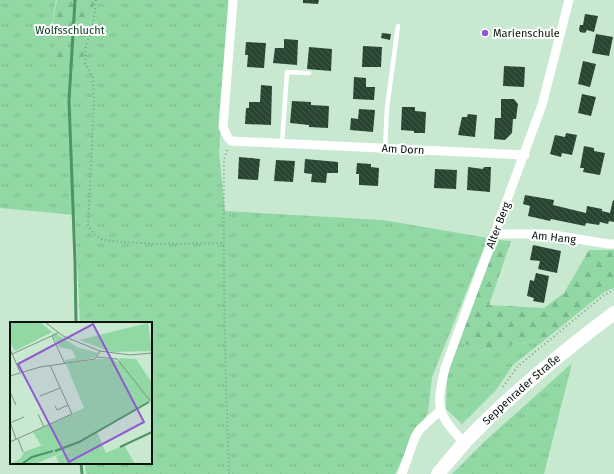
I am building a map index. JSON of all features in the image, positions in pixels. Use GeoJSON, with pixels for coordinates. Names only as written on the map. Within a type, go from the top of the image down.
{"type":"FeatureCollection","features":[{"type":"Feature","properties":{"kind":"main road","name":"Seppenrader Straße"},"geometry":{"type":"LineString","coordinates":[[438,474],[464,442],[499,407],[584,335],[614,313]]}},
{"type":"Feature","properties":{"kind":"street"},"geometry":{"type":"LineString","coordinates":[[231,141],[223,127],[233,0]]}},
{"type":"Feature","properties":{"kind":"street","name":"Alter Berg"},"geometry":{"type":"LineString","coordinates":[[440,412],[439,393],[445,368],[494,234],[525,155],[542,105],[569,0]]}},
{"type":"Feature","properties":{"kind":"street","name":"Am Dorn"},"geometry":{"type":"LineString","coordinates":[[231,141],[525,155]]}},
{"type":"Feature","properties":{"kind":"street","name":"Am Hang"},"geometry":{"type":"LineString","coordinates":[[494,234],[548,234],[614,244]]}},
{"type":"Feature","properties":{"kind":"street"},"geometry":{"type":"LineString","coordinates":[[402,474],[415,437],[420,429],[440,412],[449,426],[464,442]]}},
{"type":"Feature","properties":{"kind":"lane"},"geometry":{"type":"LineString","coordinates":[[385,148],[387,108],[398,26]]}},
{"type":"Feature","properties":{"kind":"lane"},"geometry":{"type":"LineString","coordinates":[[282,143],[287,72],[309,73]]}},
{"type":"Feature","properties":{"kind":"path"},"geometry":{"type":"LineString","coordinates":[[96,0],[94,17],[86,47],[85,63],[93,78],[94,100],[88,226],[94,234],[103,240],[160,244],[223,242]]}},
{"type":"Feature","properties":{"kind":"path"},"geometry":{"type":"LineString","coordinates":[[229,474],[223,242],[224,160],[231,141]]}},
{"type":"Feature","properties":{"kind":"path"},"geometry":{"type":"LineString","coordinates":[[500,392],[517,367],[604,295],[614,290]]}},
{"type":"Feature","properties":{"kind":"green space"},"geometry":{"type":"Polygon","coordinates":[[[0,0],[56,0],[51,30],[82,71],[95,0],[230,0],[219,152],[225,211],[383,220],[488,238],[432,377],[428,413],[415,433],[395,474],[86,474],[85,464],[152,464],[152,322],[80,322],[75,215],[0,208],[0,0]]]}},
{"type":"Feature","properties":{"kind":"green space","name":"Wolfsschlucht"},"geometry":{"type":"Polygon","coordinates":[[[57,0],[95,0],[82,71],[56,59],[51,30],[57,0]]]}},
{"type":"Feature","properties":{"kind":"green space"},"geometry":{"type":"Polygon","coordinates":[[[498,240],[511,241],[489,305],[544,308],[564,293],[589,250],[614,250],[614,288],[604,292],[547,338],[482,351],[459,341],[498,240]]]}},
{"type":"Feature","properties":{"kind":"green space"},"geometry":{"type":"Polygon","coordinates":[[[547,338],[513,365],[496,390],[462,424],[446,409],[447,375],[459,341],[482,351],[547,338]]]}},
{"type":"Feature","properties":{"kind":"green space"},"geometry":{"type":"Polygon","coordinates":[[[572,363],[544,474],[452,474],[485,441],[572,363]]]}},
{"type":"Feature","properties":{"kind":"building"},"geometry":{"type":"Polygon","coordinates":[[[303,0],[319,0],[318,4],[303,3],[303,0]]]}},
{"type":"Feature","properties":{"kind":"building"},"geometry":{"type":"Polygon","coordinates":[[[585,14],[598,16],[594,32],[587,30],[585,33],[580,32],[580,25],[583,25],[585,14]]]}},
{"type":"Feature","properties":{"kind":"building"},"geometry":{"type":"Polygon","coordinates":[[[382,33],[391,34],[390,40],[381,38],[382,33]]]}},
{"type":"Feature","properties":{"kind":"building"},"geometry":{"type":"Polygon","coordinates":[[[596,34],[613,37],[609,56],[592,53],[596,34]]]}},
{"type":"Feature","properties":{"kind":"building"},"geometry":{"type":"Polygon","coordinates":[[[284,39],[298,40],[297,65],[273,63],[275,48],[284,48],[284,39]]]}},
{"type":"Feature","properties":{"kind":"building"},"geometry":{"type":"Polygon","coordinates":[[[246,42],[266,43],[264,68],[247,67],[248,55],[245,55],[246,42]]]}},
{"type":"Feature","properties":{"kind":"building"},"geometry":{"type":"Polygon","coordinates":[[[363,46],[382,47],[381,67],[362,67],[363,46]]]}},
{"type":"Feature","properties":{"kind":"building"},"geometry":{"type":"Polygon","coordinates":[[[309,47],[332,49],[331,71],[307,69],[309,47]]]}},
{"type":"Feature","properties":{"kind":"building"},"geometry":{"type":"Polygon","coordinates":[[[583,61],[596,64],[590,87],[578,84],[583,61]]]}},
{"type":"Feature","properties":{"kind":"building"},"geometry":{"type":"Polygon","coordinates":[[[504,66],[525,67],[524,87],[503,86],[504,66]]]}},
{"type":"Feature","properties":{"kind":"building"},"geometry":{"type":"Polygon","coordinates":[[[354,77],[366,78],[366,87],[375,87],[374,100],[353,99],[354,77]]]}},
{"type":"Feature","properties":{"kind":"building"},"geometry":{"type":"Polygon","coordinates":[[[261,85],[272,86],[271,125],[245,124],[246,108],[249,108],[249,102],[260,102],[261,85]]]}},
{"type":"Feature","properties":{"kind":"building"},"geometry":{"type":"Polygon","coordinates":[[[582,94],[596,97],[591,116],[578,113],[582,94]]]}},
{"type":"Feature","properties":{"kind":"building"},"geometry":{"type":"Polygon","coordinates":[[[501,99],[514,99],[518,104],[516,119],[513,119],[512,133],[505,140],[494,139],[495,118],[501,118],[501,99]]]}},
{"type":"Feature","properties":{"kind":"building"},"geometry":{"type":"Polygon","coordinates":[[[292,101],[311,102],[311,105],[329,106],[328,128],[309,127],[309,125],[290,123],[292,101]]]}},
{"type":"Feature","properties":{"kind":"building"},"geometry":{"type":"Polygon","coordinates":[[[402,107],[415,107],[415,111],[426,112],[425,133],[414,133],[414,131],[401,130],[402,107]]]}},
{"type":"Feature","properties":{"kind":"building"},"geometry":{"type":"Polygon","coordinates":[[[359,109],[375,110],[373,132],[350,130],[351,118],[358,119],[359,109]]]}},
{"type":"Feature","properties":{"kind":"building"},"geometry":{"type":"Polygon","coordinates":[[[468,114],[477,115],[475,137],[458,135],[462,117],[467,117],[468,114]]]}},
{"type":"Feature","properties":{"kind":"building"},"geometry":{"type":"Polygon","coordinates":[[[566,133],[577,135],[572,155],[562,153],[561,157],[550,154],[555,135],[565,137],[566,133]]]}},
{"type":"Feature","properties":{"kind":"building"},"geometry":{"type":"Polygon","coordinates":[[[584,146],[594,148],[594,151],[605,153],[600,175],[583,172],[584,168],[580,168],[584,146]]]}},
{"type":"Feature","properties":{"kind":"building"},"geometry":{"type":"Polygon","coordinates":[[[239,157],[260,159],[258,180],[238,179],[239,157]]]}},
{"type":"Feature","properties":{"kind":"building"},"geometry":{"type":"Polygon","coordinates":[[[305,159],[338,162],[338,173],[327,173],[326,183],[311,182],[312,174],[304,173],[305,159]]]}},
{"type":"Feature","properties":{"kind":"building"},"geometry":{"type":"Polygon","coordinates":[[[276,160],[295,161],[293,182],[274,181],[276,160]]]}},
{"type":"Feature","properties":{"kind":"building"},"geometry":{"type":"Polygon","coordinates":[[[357,163],[371,164],[371,167],[379,168],[378,186],[359,185],[359,174],[356,174],[357,163]]]}},
{"type":"Feature","properties":{"kind":"building"},"geometry":{"type":"Polygon","coordinates":[[[468,167],[483,169],[484,167],[491,167],[490,192],[467,190],[468,167]]]}},
{"type":"Feature","properties":{"kind":"building"},"geometry":{"type":"Polygon","coordinates":[[[435,169],[457,170],[456,189],[434,188],[435,169]]]}},
{"type":"Feature","properties":{"kind":"building"},"geometry":{"type":"Polygon","coordinates":[[[525,195],[554,200],[553,205],[586,213],[587,206],[602,209],[602,211],[610,213],[613,200],[614,222],[609,221],[608,224],[600,222],[599,225],[586,223],[585,226],[528,216],[530,206],[523,204],[525,195]]]}},
{"type":"Feature","properties":{"kind":"building"},"geometry":{"type":"Polygon","coordinates":[[[533,245],[561,251],[557,273],[538,269],[540,261],[530,260],[533,245]]]}},
{"type":"Feature","properties":{"kind":"building"},"geometry":{"type":"Polygon","coordinates":[[[536,273],[549,276],[544,303],[533,301],[534,298],[527,296],[530,280],[534,281],[536,273]]]}},
{"type":"Feature","properties":{"kind":"waterway"},"geometry":{"type":"LineString","coordinates":[[75,0],[69,101],[76,322]]}},
{"type":"Feature","properties":{"kind":"waterway"},"geometry":{"type":"LineString","coordinates":[[81,464],[82,474]]}},
{"type":"Feature","properties":{"kind":"place","name":"Marienschule"},"geometry":{"type":"Point","coordinates":[485,33]}}]}
